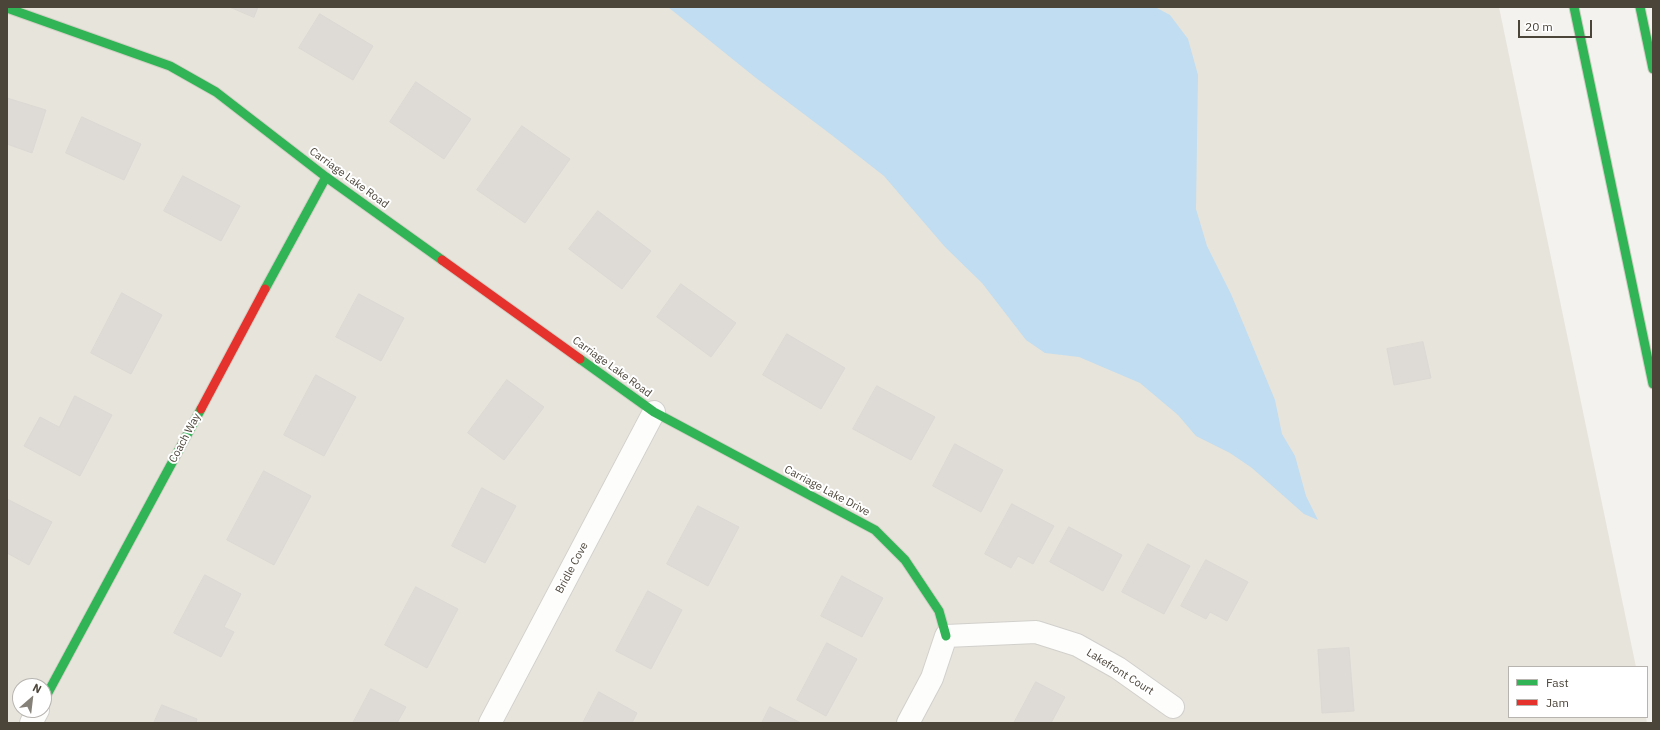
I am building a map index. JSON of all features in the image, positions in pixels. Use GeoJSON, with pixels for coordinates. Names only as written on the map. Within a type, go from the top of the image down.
{"type":"FeatureCollection","features":[{"type":"Feature","properties":{"kind":"main road"},"geometry":{"type":"LineString","coordinates":[[1574,7],[1653,384]]}},
{"type":"Feature","properties":{"kind":"main road"},"geometry":{"type":"LineString","coordinates":[[1640,7],[1653,69]]}},
{"type":"Feature","properties":{"kind":"main road","name":"Carriage Lake Road"},"geometry":{"type":"LineString","coordinates":[[7,8],[170,66],[216,92],[326,177],[654,412]]}},
{"type":"Feature","properties":{"kind":"main road","name":"Coach Way"},"geometry":{"type":"LineString","coordinates":[[52,685],[326,177]]}},
{"type":"Feature","properties":{"kind":"main road","name":"Carriage Lake Drive"},"geometry":{"type":"LineString","coordinates":[[654,412],[875,530],[905,560],[939,612],[946,636]]}},
{"type":"Feature","properties":{"kind":"street","name":"Bridle Cove"},"geometry":{"type":"LineString","coordinates":[[490,723],[654,412]]}},
{"type":"Feature","properties":{"kind":"street","name":"Lakefront Court"},"geometry":{"type":"LineString","coordinates":[[946,636],[1036,632],[1043,634],[1077,645],[1118,668],[1173,707]]}},
{"type":"Feature","properties":{"kind":"street"},"geometry":{"type":"LineString","coordinates":[[908,723],[932,678],[946,636]]}},
{"type":"Feature","properties":{"kind":"shaded area"},"geometry":{"type":"Polygon","coordinates":[[[7,7],[1499,7],[1636,666],[1508,666],[1508,718],[1646,718],[1647,723],[7,723],[7,7]]]}},
{"type":"Feature","properties":{"kind":"water"},"geometry":{"type":"Polygon","coordinates":[[[668,7],[1155,7],[1170,15],[1188,39],[1198,75],[1196,209],[1207,246],[1231,294],[1275,400],[1282,434],[1295,456],[1306,496],[1318,520],[1304,514],[1252,468],[1230,453],[1196,436],[1178,415],[1140,383],[1079,357],[1045,353],[1026,340],[982,283],[945,247],[884,176],[756,78],[668,7]]]}},
{"type":"Feature","properties":{"kind":"building"},"geometry":{"type":"Polygon","coordinates":[[[230,7],[258,7],[254,17],[230,7]]]}},
{"type":"Feature","properties":{"kind":"building"},"geometry":{"type":"Polygon","coordinates":[[[320,14],[373,46],[353,80],[299,48],[320,14]]]}},
{"type":"Feature","properties":{"kind":"building"},"geometry":{"type":"Polygon","coordinates":[[[416,82],[471,119],[444,159],[390,122],[416,82]]]}},
{"type":"Feature","properties":{"kind":"building"},"geometry":{"type":"Polygon","coordinates":[[[7,98],[46,110],[32,153],[7,144],[7,98]]]}},
{"type":"Feature","properties":{"kind":"building"},"geometry":{"type":"Polygon","coordinates":[[[82,117],[141,144],[124,180],[66,153],[82,117]]]}},
{"type":"Feature","properties":{"kind":"building"},"geometry":{"type":"Polygon","coordinates":[[[522,126],[570,159],[525,223],[477,190],[522,126]]]}},
{"type":"Feature","properties":{"kind":"building"},"geometry":{"type":"Polygon","coordinates":[[[183,176],[240,206],[221,241],[164,211],[183,176]]]}},
{"type":"Feature","properties":{"kind":"building"},"geometry":{"type":"Polygon","coordinates":[[[598,211],[651,251],[622,289],[569,249],[598,211]]]}},
{"type":"Feature","properties":{"kind":"building"},"geometry":{"type":"Polygon","coordinates":[[[681,284],[736,323],[711,357],[657,317],[681,284]]]}},
{"type":"Feature","properties":{"kind":"building"},"geometry":{"type":"Polygon","coordinates":[[[122,293],[162,315],[131,374],[91,353],[122,293]]]}},
{"type":"Feature","properties":{"kind":"building"},"geometry":{"type":"Polygon","coordinates":[[[359,294],[404,318],[381,361],[336,337],[359,294]]]}},
{"type":"Feature","properties":{"kind":"building"},"geometry":{"type":"Polygon","coordinates":[[[787,334],[845,368],[821,409],[763,375],[787,334]]]}},
{"type":"Feature","properties":{"kind":"building"},"geometry":{"type":"Polygon","coordinates":[[[1423,342],[1431,378],[1394,385],[1387,349],[1423,342]]]}},
{"type":"Feature","properties":{"kind":"building"},"geometry":{"type":"Polygon","coordinates":[[[316,375],[356,397],[324,456],[284,435],[316,375]]]}},
{"type":"Feature","properties":{"kind":"building"},"geometry":{"type":"Polygon","coordinates":[[[507,380],[544,407],[504,460],[468,433],[507,380]]]}},
{"type":"Feature","properties":{"kind":"building"},"geometry":{"type":"Polygon","coordinates":[[[877,386],[935,417],[911,460],[853,429],[877,386]]]}},
{"type":"Feature","properties":{"kind":"building"},"geometry":{"type":"Polygon","coordinates":[[[75,396],[112,415],[80,476],[24,446],[40,417],[59,427],[75,396]]]}},
{"type":"Feature","properties":{"kind":"building"},"geometry":{"type":"Polygon","coordinates":[[[955,444],[1003,470],[981,512],[933,486],[955,444]]]}},
{"type":"Feature","properties":{"kind":"building"},"geometry":{"type":"Polygon","coordinates":[[[264,471],[311,496],[274,565],[227,540],[264,471]]]}},
{"type":"Feature","properties":{"kind":"building"},"geometry":{"type":"Polygon","coordinates":[[[482,488],[516,506],[485,563],[452,546],[482,488]]]}},
{"type":"Feature","properties":{"kind":"building"},"geometry":{"type":"Polygon","coordinates":[[[7,499],[52,522],[29,565],[7,553],[7,499]]]}},
{"type":"Feature","properties":{"kind":"building"},"geometry":{"type":"Polygon","coordinates":[[[1012,504],[1054,526],[1033,564],[1018,556],[1011,568],[985,554],[1012,504]]]}},
{"type":"Feature","properties":{"kind":"building"},"geometry":{"type":"Polygon","coordinates":[[[698,506],[739,527],[708,586],[667,564],[698,506]]]}},
{"type":"Feature","properties":{"kind":"building"},"geometry":{"type":"Polygon","coordinates":[[[1069,527],[1122,555],[1103,591],[1050,562],[1069,527]]]}},
{"type":"Feature","properties":{"kind":"building"},"geometry":{"type":"Polygon","coordinates":[[[1148,544],[1190,566],[1164,614],[1122,592],[1148,544]]]}},
{"type":"Feature","properties":{"kind":"building"},"geometry":{"type":"Polygon","coordinates":[[[1206,560],[1248,582],[1227,621],[1210,612],[1206,619],[1181,606],[1206,560]]]}},
{"type":"Feature","properties":{"kind":"building"},"geometry":{"type":"Polygon","coordinates":[[[205,575],[241,594],[224,627],[234,632],[221,657],[174,633],[205,575]]]}},
{"type":"Feature","properties":{"kind":"building"},"geometry":{"type":"Polygon","coordinates":[[[842,576],[883,598],[862,637],[821,616],[842,576]]]}},
{"type":"Feature","properties":{"kind":"building"},"geometry":{"type":"Polygon","coordinates":[[[416,587],[458,609],[427,668],[385,645],[416,587]]]}},
{"type":"Feature","properties":{"kind":"building"},"geometry":{"type":"Polygon","coordinates":[[[648,591],[682,610],[651,669],[616,651],[648,591]]]}},
{"type":"Feature","properties":{"kind":"building"},"geometry":{"type":"Polygon","coordinates":[[[827,643],[857,659],[826,716],[797,700],[827,643]]]}},
{"type":"Feature","properties":{"kind":"building"},"geometry":{"type":"Polygon","coordinates":[[[1349,648],[1354,711],[1322,713],[1318,650],[1349,648]]]}},
{"type":"Feature","properties":{"kind":"building"},"geometry":{"type":"Polygon","coordinates":[[[1036,682],[1065,697],[1051,723],[1014,723],[1036,682]]]}},
{"type":"Feature","properties":{"kind":"building"},"geometry":{"type":"Polygon","coordinates":[[[371,689],[406,707],[397,723],[353,723],[371,689]]]}},
{"type":"Feature","properties":{"kind":"building"},"geometry":{"type":"Polygon","coordinates":[[[599,692],[637,713],[632,723],[583,723],[599,692]]]}},
{"type":"Feature","properties":{"kind":"building"},"geometry":{"type":"Polygon","coordinates":[[[162,705],[197,719],[196,723],[154,723],[162,705]]]}},
{"type":"Feature","properties":{"kind":"building"},"geometry":{"type":"Polygon","coordinates":[[[770,707],[801,723],[762,723],[770,707]]]}},
{"type":"Feature","properties":{"kind":"traffic: fast"},"geometry":{"type":"LineString","coordinates":[[1574,7],[1653,384]]}},
{"type":"Feature","properties":{"kind":"traffic: fast"},"geometry":{"type":"LineString","coordinates":[[1640,7],[1653,69]]}},
{"type":"Feature","properties":{"kind":"traffic: fast"},"geometry":{"type":"LineString","coordinates":[[7,8],[170,66],[216,92],[326,177],[442,260]]}},
{"type":"Feature","properties":{"kind":"traffic: fast"},"geometry":{"type":"LineString","coordinates":[[265,289],[326,177]]}},
{"type":"Feature","properties":{"kind":"traffic: fast"},"geometry":{"type":"LineString","coordinates":[[580,359],[654,412],[875,530],[905,560],[939,611],[946,636]]}},
{"type":"Feature","properties":{"kind":"traffic: fast"},"geometry":{"type":"LineString","coordinates":[[52,685],[201,409]]}},
{"type":"Feature","properties":{"kind":"traffic: jam"},"geometry":{"type":"LineString","coordinates":[[442,260],[580,359]]}},
{"type":"Feature","properties":{"kind":"traffic: jam"},"geometry":{"type":"LineString","coordinates":[[201,409],[265,289]]}}]}
